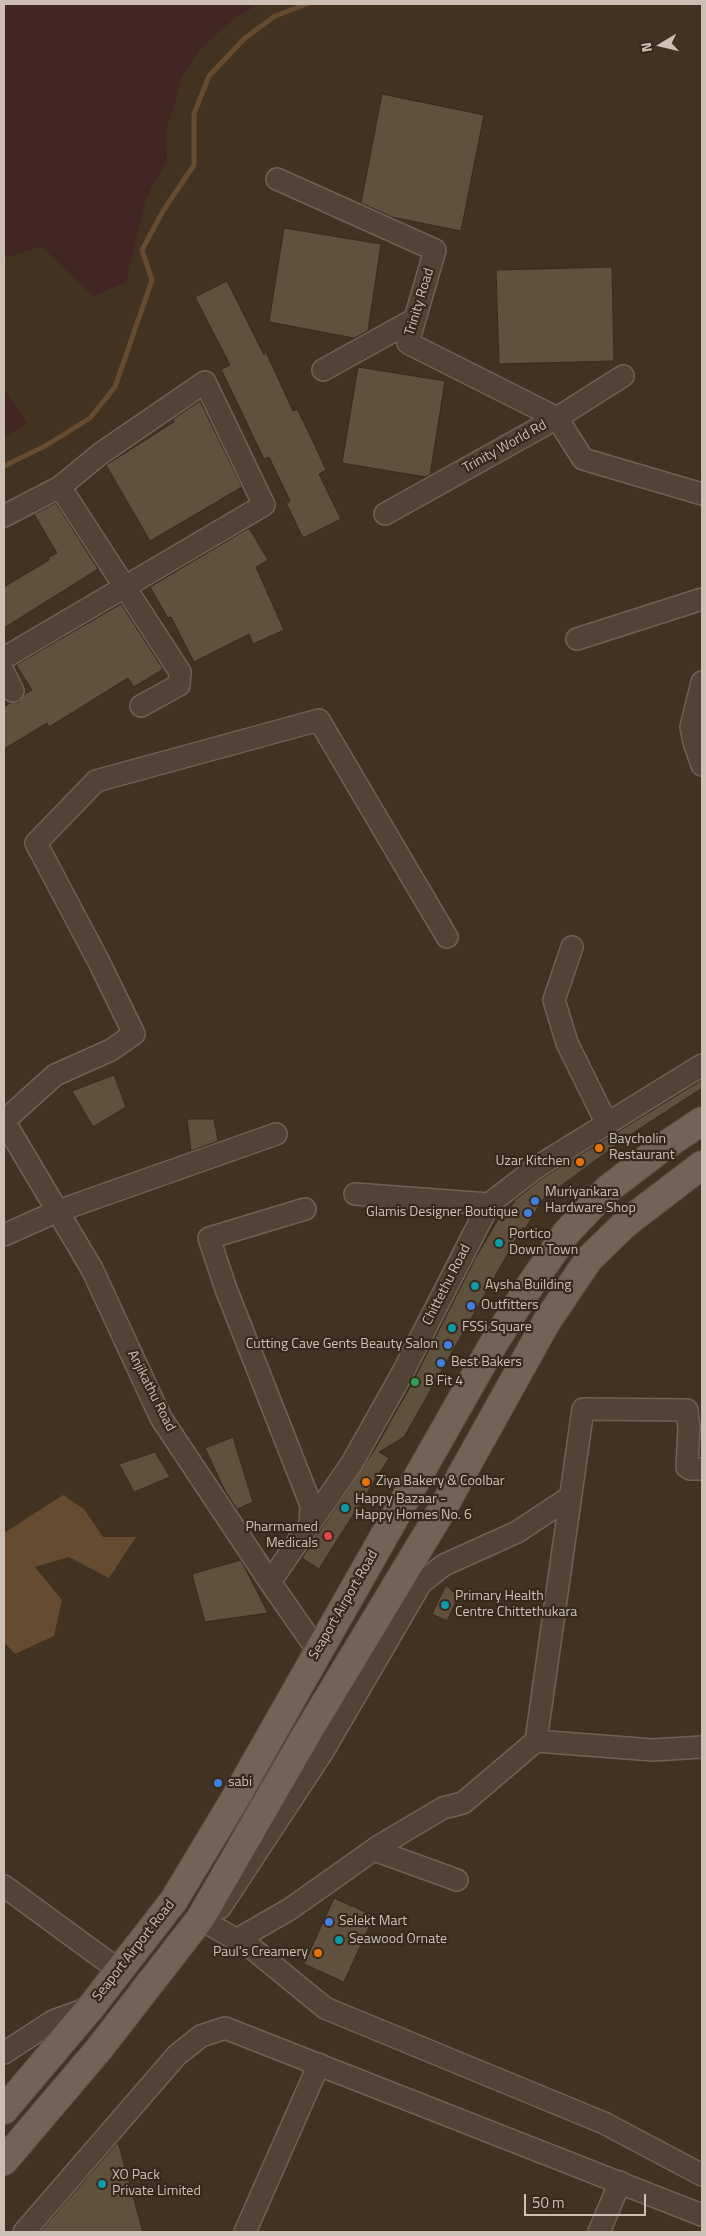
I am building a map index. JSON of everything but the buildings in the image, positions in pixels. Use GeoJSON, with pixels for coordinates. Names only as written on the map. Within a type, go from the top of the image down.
{"type":"FeatureCollection","features":[{"type":"Feature","properties":{"kind":"main road","name":"Seaport Airport Road"},"geometry":{"type":"LineString","coordinates":[[4,2110],[91,2007],[174,1900],[233,1802],[491,1348],[566,1232],[608,1189],[663,1147],[702,1121]]}},
{"type":"Feature","properties":{"kind":"main road"},"geometry":{"type":"LineString","coordinates":[[4,2161],[99,2050],[157,1974],[205,1922],[309,1730],[444,1508],[547,1321],[589,1259],[626,1223],[702,1165]]}},
{"type":"Feature","properties":{"kind":"street","name":"Trinity Road"},"geometry":{"type":"LineString","coordinates":[[276,179],[435,250],[408,343],[557,418]]}},
{"type":"Feature","properties":{"kind":"street"},"geometry":{"type":"LineString","coordinates":[[323,370],[415,319]]}},
{"type":"Feature","properties":{"kind":"street","name":"Trinity World Rd"},"geometry":{"type":"LineString","coordinates":[[385,514],[557,418],[622,376]]}},
{"type":"Feature","properties":{"kind":"street"},"geometry":{"type":"LineString","coordinates":[[4,516],[60,487],[100,454],[205,382],[264,505],[4,658]]}},
{"type":"Feature","properties":{"kind":"street"},"geometry":{"type":"LineString","coordinates":[[557,418],[583,459],[702,494]]}},
{"type":"Feature","properties":{"kind":"street"},"geometry":{"type":"LineString","coordinates":[[60,487],[180,672],[181,679],[179,685],[141,706]]}},
{"type":"Feature","properties":{"kind":"street"},"geometry":{"type":"LineString","coordinates":[[577,639],[702,598]]}},
{"type":"Feature","properties":{"kind":"street"},"geometry":{"type":"LineString","coordinates":[[702,682],[691,727],[702,765]]}},
{"type":"Feature","properties":{"kind":"street"},"geometry":{"type":"LineString","coordinates":[[4,1121],[55,1075],[110,1050],[134,1034],[99,962],[36,843],[96,781],[319,720],[447,937]]}},
{"type":"Feature","properties":{"kind":"street"},"geometry":{"type":"LineString","coordinates":[[572,947],[554,1000],[567,1043],[607,1124]]}},
{"type":"Feature","properties":{"kind":"street","name":"Chittethu Road"},"geometry":{"type":"LineString","coordinates":[[270,1582],[357,1455],[402,1374],[489,1204],[537,1167],[702,1065]]}},
{"type":"Feature","properties":{"kind":"street","name":"Anjikathu Road"},"geometry":{"type":"LineString","coordinates":[[4,1121],[92,1269],[161,1418],[318,1651]]}},
{"type":"Feature","properties":{"kind":"street"},"geometry":{"type":"LineString","coordinates":[[4,1235],[58,1211],[276,1134]]}},
{"type":"Feature","properties":{"kind":"street"},"geometry":{"type":"LineString","coordinates":[[355,1194],[489,1204]]}},
{"type":"Feature","properties":{"kind":"street"},"geometry":{"type":"LineString","coordinates":[[305,1209],[209,1238],[246,1342],[311,1506],[310,1523]]}},
{"type":"Feature","properties":{"kind":"street"},"geometry":{"type":"LineString","coordinates":[[238,1939],[290,1909],[374,1850],[443,1808],[463,1803],[536,1741],[581,1412],[585,1408],[687,1410],[689,1414],[687,1467],[690,1469],[702,1469]]}},
{"type":"Feature","properties":{"kind":"street"},"geometry":{"type":"LineString","coordinates":[[570,1497],[517,1532],[444,1565],[421,1583],[322,1753],[205,1922],[238,1939],[325,2008],[604,2123],[702,2175]]}},
{"type":"Feature","properties":{"kind":"street"},"geometry":{"type":"LineString","coordinates":[[536,1741],[653,1750],[702,1748]]}},
{"type":"Feature","properties":{"kind":"street"},"geometry":{"type":"LineString","coordinates":[[374,1850],[457,1880]]}},
{"type":"Feature","properties":{"kind":"street"},"geometry":{"type":"LineString","coordinates":[[4,1886],[120,1971]]}},
{"type":"Feature","properties":{"kind":"street"},"geometry":{"type":"LineString","coordinates":[[4,2053],[53,2021],[91,2007]]}},
{"type":"Feature","properties":{"kind":"street"},"geometry":{"type":"LineString","coordinates":[[24,2232],[177,2055],[201,2036],[225,2028],[702,2215]]}},
{"type":"Feature","properties":{"kind":"street"},"geometry":{"type":"LineString","coordinates":[[245,2232],[319,2064]]}},
{"type":"Feature","properties":{"kind":"street"},"geometry":{"type":"LineString","coordinates":[[599,2232],[620,2182]]}},
{"type":"Feature","properties":{"kind":"shaded area"},"geometry":{"type":"Polygon","coordinates":[[[4,4],[258,4],[234,19],[204,45],[181,77],[177,98],[166,130],[167,160],[147,196],[126,282],[93,296],[41,246],[4,258],[4,4]]]}},
{"type":"Feature","properties":{"kind":"shaded area"},"geometry":{"type":"Polygon","coordinates":[[[4,389],[27,423],[4,438],[4,389]]]}},
{"type":"Feature","properties":{"kind":"shaded area"},"geometry":{"type":"Polygon","coordinates":[[[63,1495],[84,1509],[103,1537],[136,1537],[109,1578],[69,1557],[35,1567],[62,1600],[54,1636],[15,1654],[4,1642],[4,1533],[63,1495]]]}},
{"type":"Feature","properties":{"kind":"waterway"},"geometry":{"type":"LineString","coordinates":[[4,466],[47,445],[90,418],[115,387],[152,280],[142,250],[163,211],[194,165],[194,114],[209,76],[245,38],[275,16],[307,4]]}},
{"type":"Feature","properties":{"kind":"place","name":"Baycholin Restaurant"},"geometry":{"type":"Point","coordinates":[599,1148]}},
{"type":"Feature","properties":{"kind":"place","name":"Uzar Kitchen"},"geometry":{"type":"Point","coordinates":[580,1162]}},
{"type":"Feature","properties":{"kind":"place","name":"Muriyankara Hardware Shop"},"geometry":{"type":"Point","coordinates":[535,1201]}},
{"type":"Feature","properties":{"kind":"place","name":"Glamis Designer Boutique"},"geometry":{"type":"Point","coordinates":[528,1213]}},
{"type":"Feature","properties":{"kind":"place","name":"Portico Down Town"},"geometry":{"type":"Point","coordinates":[499,1243]}},
{"type":"Feature","properties":{"kind":"place","name":"Aysha Building"},"geometry":{"type":"Point","coordinates":[475,1286]}},
{"type":"Feature","properties":{"kind":"place","name":"Outfitters"},"geometry":{"type":"Point","coordinates":[471,1306]}},
{"type":"Feature","properties":{"kind":"place","name":"FSSi Square"},"geometry":{"type":"Point","coordinates":[452,1328]}},
{"type":"Feature","properties":{"kind":"place","name":"Cutting Cave Gents Beauty Salon"},"geometry":{"type":"Point","coordinates":[448,1345]}},
{"type":"Feature","properties":{"kind":"place","name":"Best Bakers"},"geometry":{"type":"Point","coordinates":[441,1363]}},
{"type":"Feature","properties":{"kind":"place","name":"B Fit 4"},"geometry":{"type":"Point","coordinates":[415,1382]}},
{"type":"Feature","properties":{"kind":"place","name":"Ziya Bakery & Coolbar"},"geometry":{"type":"Point","coordinates":[366,1482]}},
{"type":"Feature","properties":{"kind":"place","name":"Happy Bazaar - Happy Homes No. 6"},"geometry":{"type":"Point","coordinates":[345,1508]}},
{"type":"Feature","properties":{"kind":"place","name":"Pharmamed Medicals"},"geometry":{"type":"Point","coordinates":[328,1536]}},
{"type":"Feature","properties":{"kind":"place","name":"Primary Health Centre Chittethukara"},"geometry":{"type":"Point","coordinates":[445,1605]}},
{"type":"Feature","properties":{"kind":"place","name":"sabi"},"geometry":{"type":"Point","coordinates":[218,1783]}},
{"type":"Feature","properties":{"kind":"place","name":"Selekt Mart"},"geometry":{"type":"Point","coordinates":[329,1922]}},
{"type":"Feature","properties":{"kind":"place","name":"Seawood Ornate"},"geometry":{"type":"Point","coordinates":[339,1940]}},
{"type":"Feature","properties":{"kind":"place","name":"Paul's Creamery"},"geometry":{"type":"Point","coordinates":[318,1953]}},
{"type":"Feature","properties":{"kind":"place","name":"XO Pack Private Limited"},"geometry":{"type":"Point","coordinates":[102,2184]}}]}
